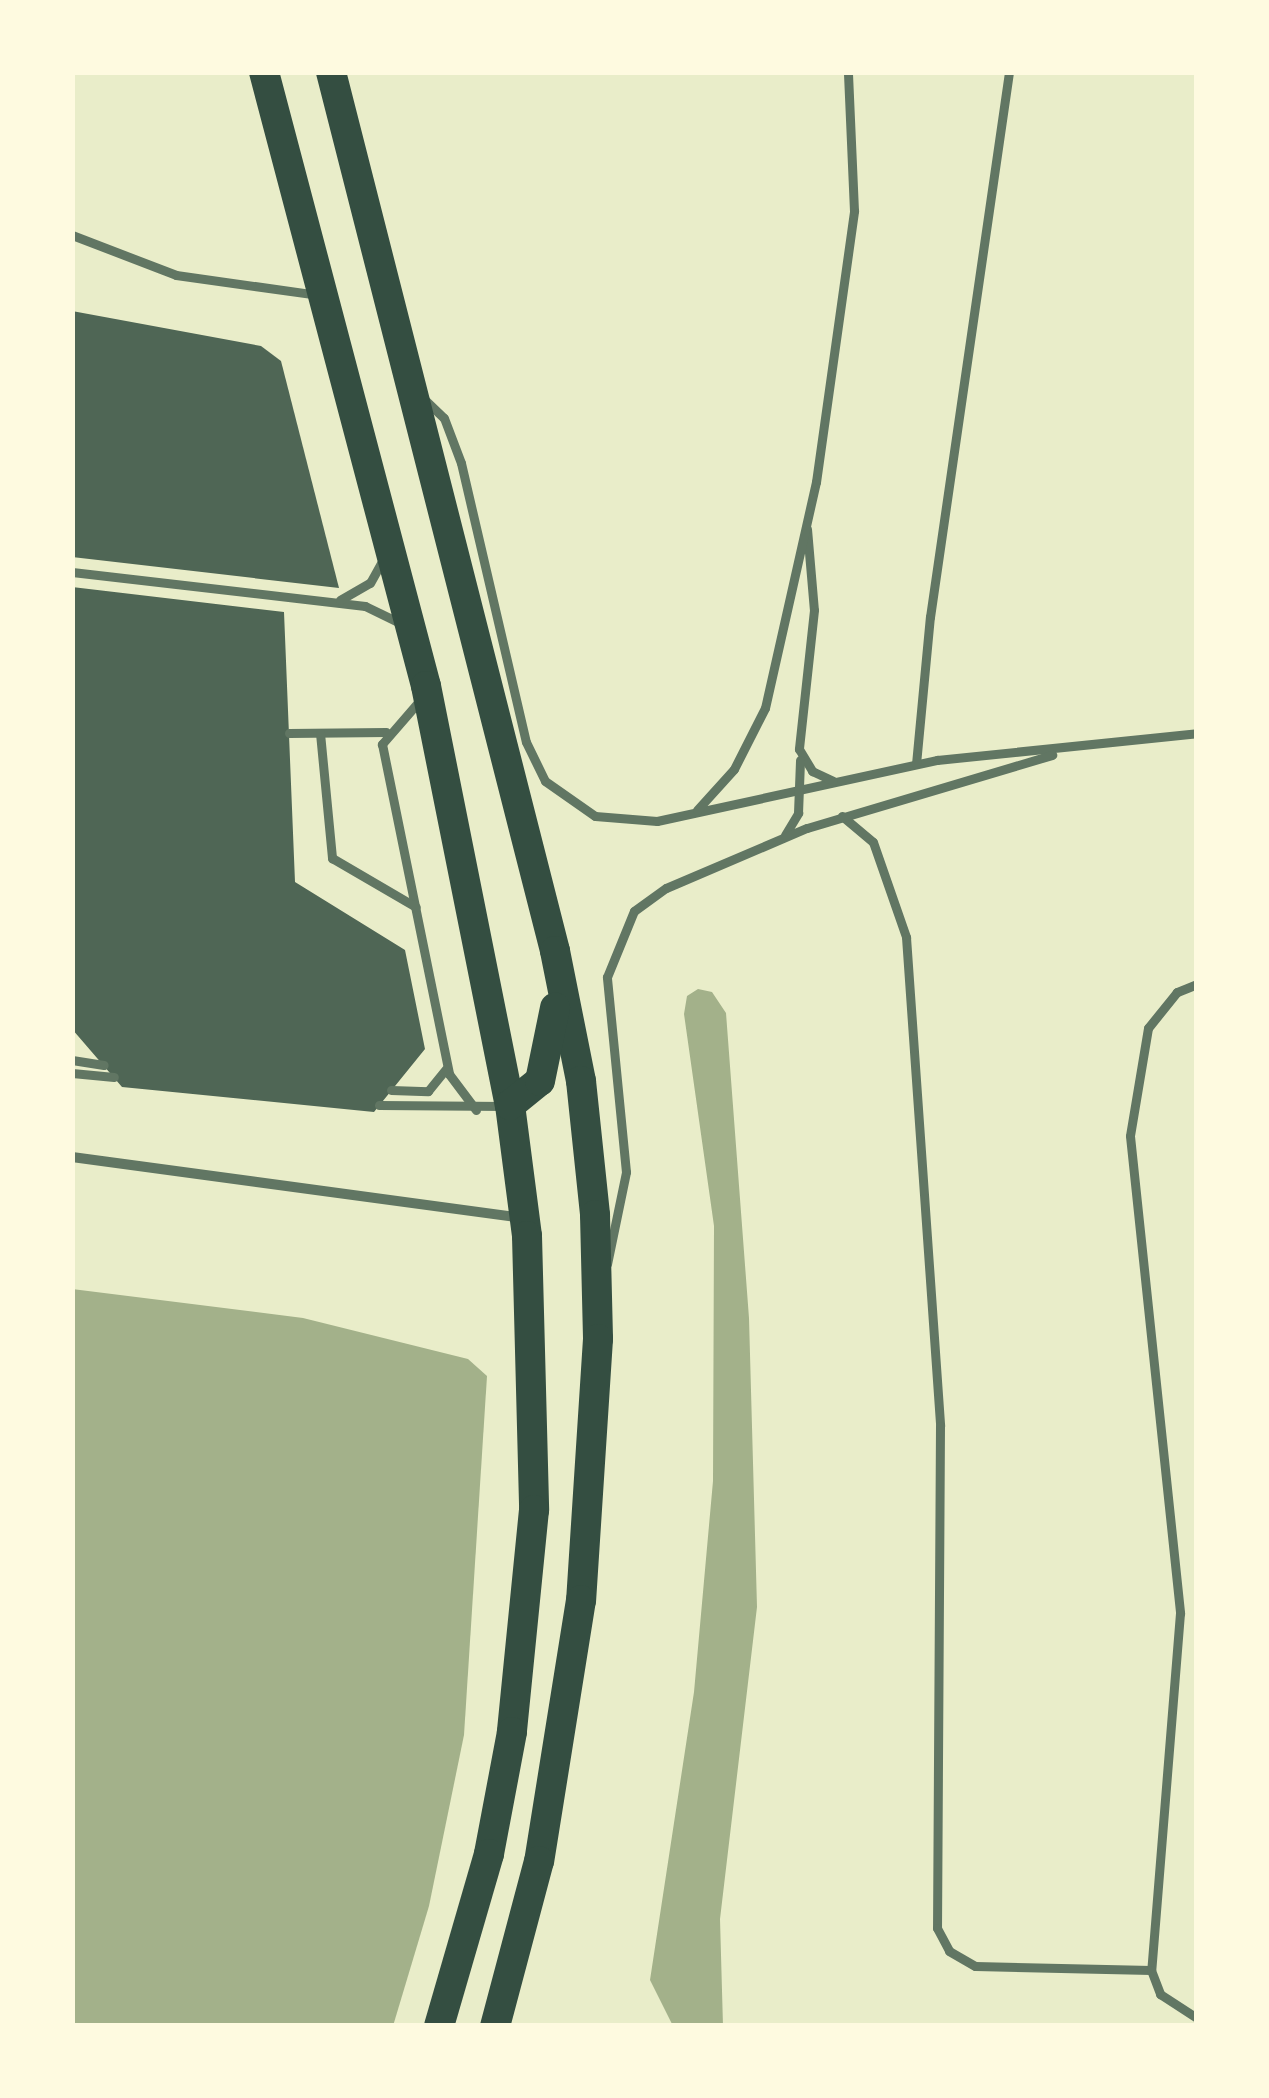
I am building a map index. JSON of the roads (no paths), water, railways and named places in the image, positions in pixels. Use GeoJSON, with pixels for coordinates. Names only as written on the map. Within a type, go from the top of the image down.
{"type":"FeatureCollection","features":[{"type":"Feature","properties":{"kind":"main road"},"geometry":{"type":"LineString","coordinates":[[264,72],[425,686],[510,1105],[525,1219],[534,1510],[512,1732],[489,1855],[440,2026]]}},
{"type":"Feature","properties":{"kind":"main road"},"geometry":{"type":"LineString","coordinates":[[331,72],[555,951],[580,1081],[598,1290],[581,1600],[561,1748],[495,2026]]}},
{"type":"Feature","properties":{"kind":"main road"},"geometry":{"type":"LineString","coordinates":[[510,1105],[530,1094],[548,1064],[555,951]]}},
{"type":"Feature","properties":{"kind":"street"},"geometry":{"type":"LineString","coordinates":[[72,1157],[525,1219]]}},
{"type":"Feature","properties":{"kind":"lane"},"geometry":{"type":"LineString","coordinates":[[695,812],[734,769],[765,708],[806,524],[854,212],[848,72]]}},
{"type":"Feature","properties":{"kind":"lane"},"geometry":{"type":"LineString","coordinates":[[916,764],[1009,72]]}},
{"type":"Feature","properties":{"kind":"lane"},"geometry":{"type":"LineString","coordinates":[[72,235],[176,275],[324,296]]}},
{"type":"Feature","properties":{"kind":"lane"},"geometry":{"type":"LineString","coordinates":[[414,392],[444,418],[461,463],[526,742],[545,781],[595,816],[657,821],[916,764],[1197,733]]}},
{"type":"Feature","properties":{"kind":"lane"},"geometry":{"type":"LineString","coordinates":[[783,837],[802,788],[799,748],[814,610],[806,524]]}},
{"type":"Feature","properties":{"kind":"lane"},"geometry":{"type":"LineString","coordinates":[[335,602],[370,583],[389,536]]}},
{"type":"Feature","properties":{"kind":"lane"},"geometry":{"type":"LineString","coordinates":[[72,572],[365,606],[412,630]]}},
{"type":"Feature","properties":{"kind":"lane"},"geometry":{"type":"LineString","coordinates":[[289,733],[386,732],[413,710],[425,686]]}},
{"type":"Feature","properties":{"kind":"lane"},"geometry":{"type":"LineString","coordinates":[[386,732],[447,1064],[458,1095],[476,1110]]}},
{"type":"Feature","properties":{"kind":"lane"},"geometry":{"type":"LineString","coordinates":[[320,733],[332,858],[416,907]]}},
{"type":"Feature","properties":{"kind":"lane"},"geometry":{"type":"LineString","coordinates":[[799,748],[812,771],[836,782]]}},
{"type":"Feature","properties":{"kind":"lane"},"geometry":{"type":"LineString","coordinates":[[598,1290],[625,1197],[607,977],[617,938],[634,911],[666,888],[783,837],[1075,749]]}},
{"type":"Feature","properties":{"kind":"lane"},"geometry":{"type":"LineString","coordinates":[[842,816],[873,842],[906,937],[940,1426],[938,1928],[950,1952],[975,1966],[1150,1970]]}},
{"type":"Feature","properties":{"kind":"lane"},"geometry":{"type":"LineString","coordinates":[[1197,984],[1177,992],[1148,1028],[1130,1136],[1180,1613],[1150,1970],[1160,1994],[1197,2018]]}},
{"type":"Feature","properties":{"kind":"lane"},"geometry":{"type":"LineString","coordinates":[[72,1060],[104,1065]]}},
{"type":"Feature","properties":{"kind":"lane"},"geometry":{"type":"LineString","coordinates":[[391,1090],[428,1091],[447,1064]]}},
{"type":"Feature","properties":{"kind":"lane"},"geometry":{"type":"LineString","coordinates":[[72,1073],[114,1077]]}},
{"type":"Feature","properties":{"kind":"lane"},"geometry":{"type":"LineString","coordinates":[[379,1105],[476,1110],[510,1105]]}}]}
